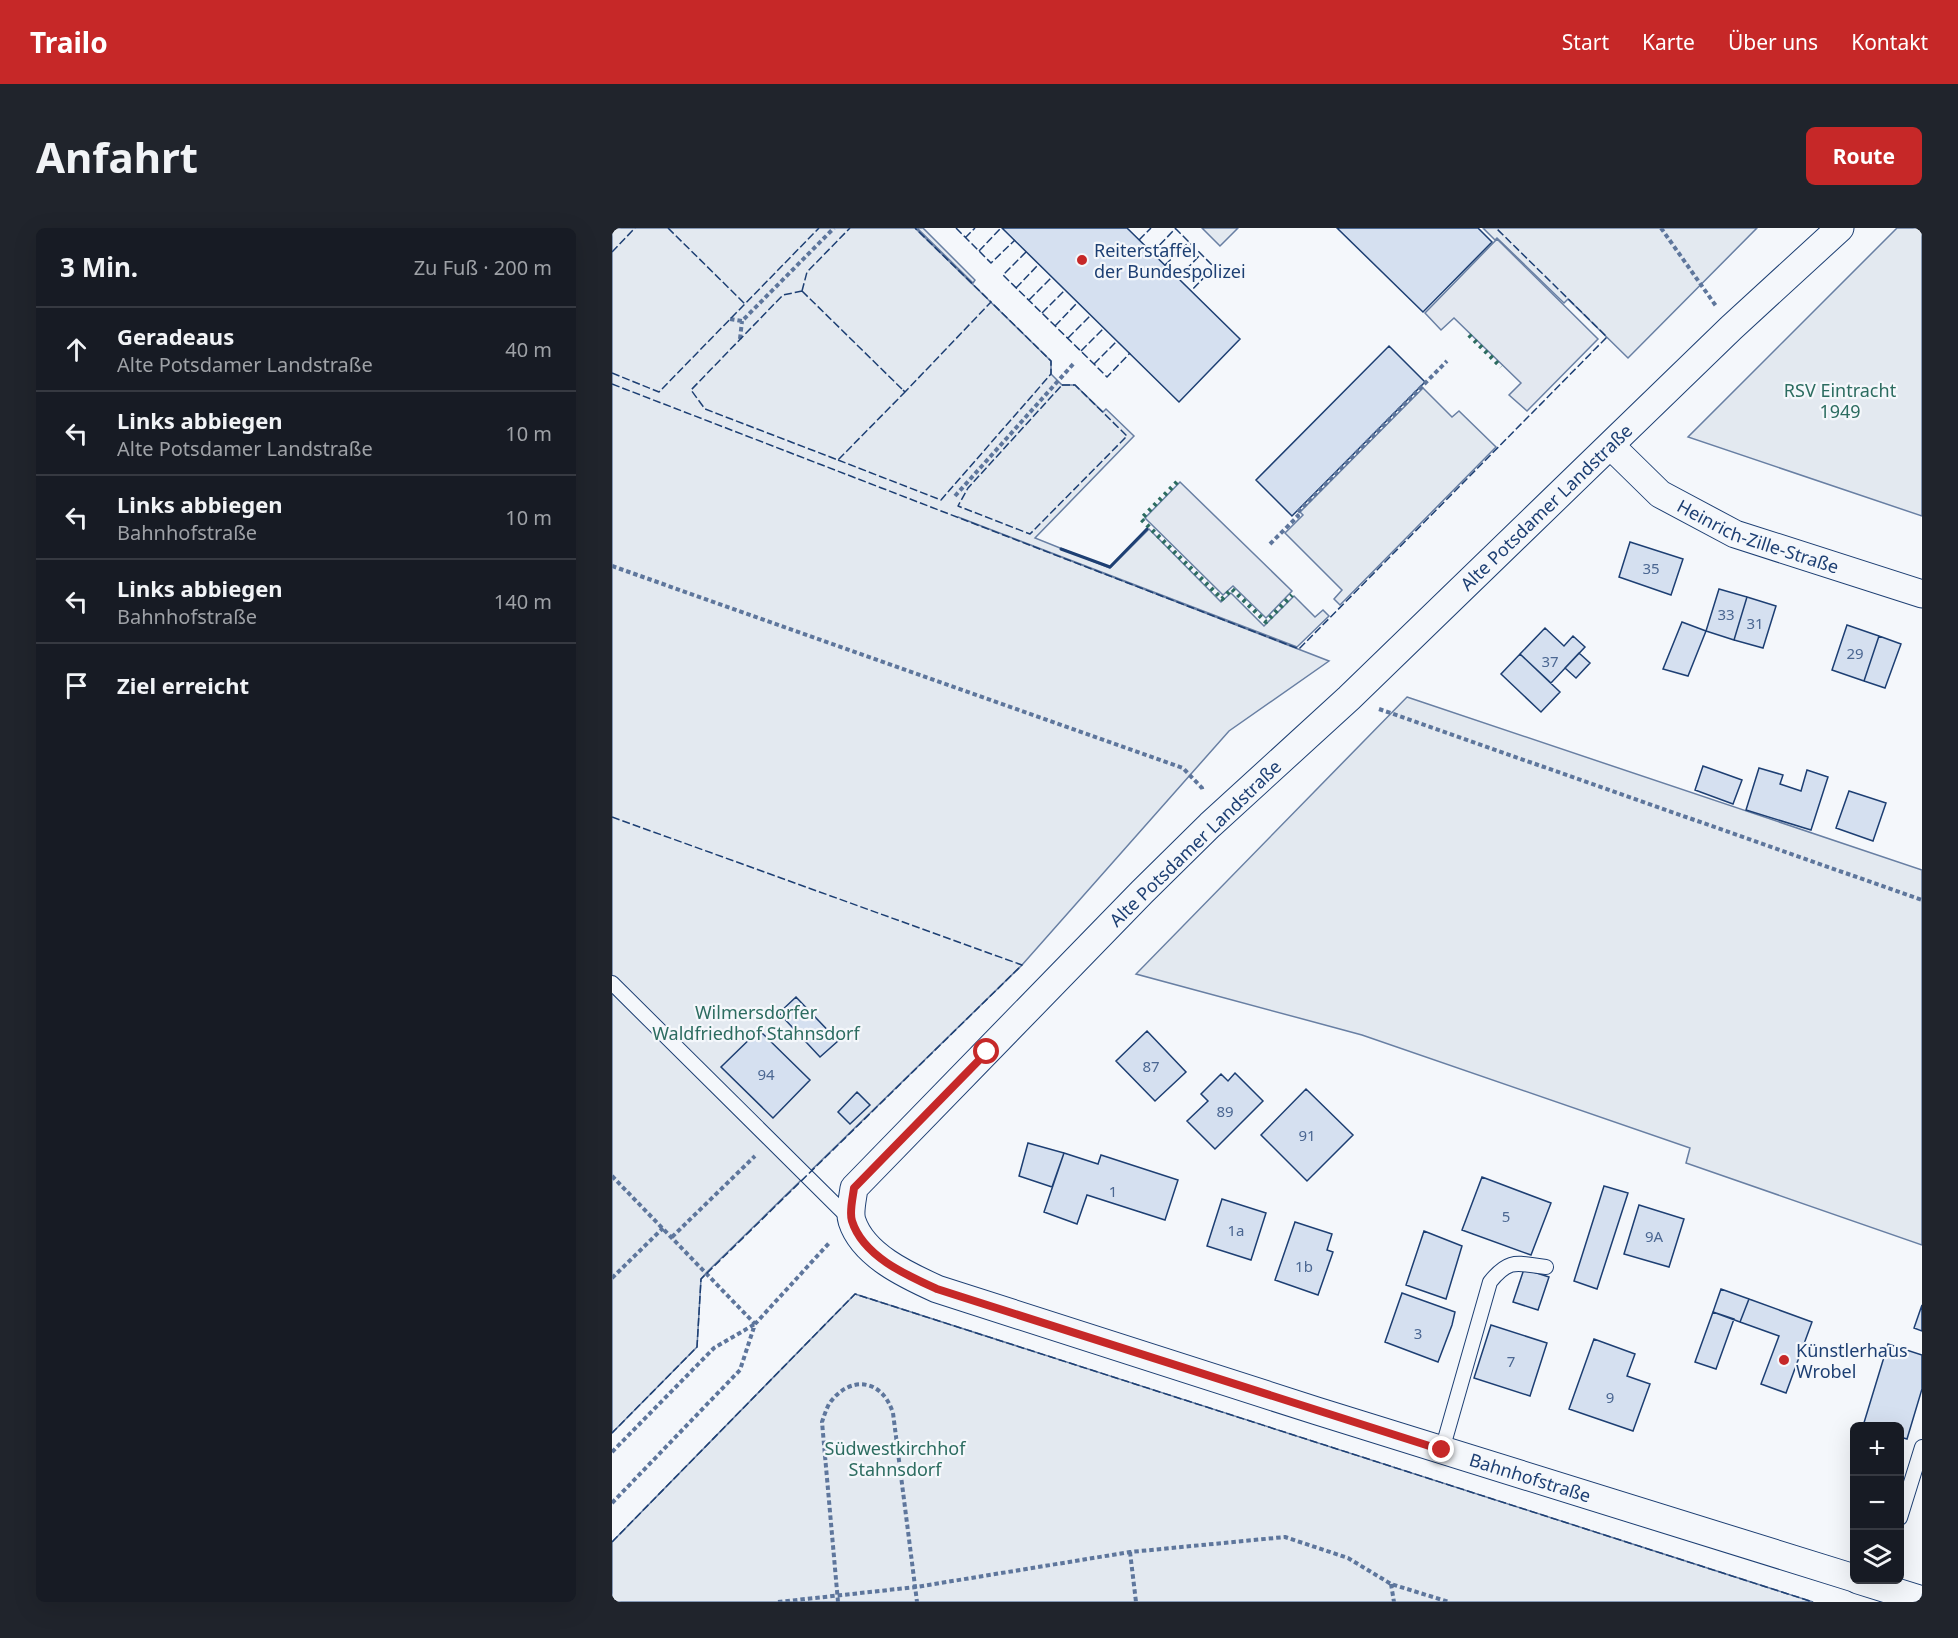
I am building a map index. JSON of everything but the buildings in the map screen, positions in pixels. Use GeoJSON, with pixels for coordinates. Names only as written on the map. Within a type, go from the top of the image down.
{"type":"FeatureCollection","features":[{"type":"Feature","properties":{"kind":"street","name":"Alte Potsdamer Landstraße"},"geometry":{"type":"LineString","coordinates":[[851,1220],[854,1188],[1134,901],[1210,825],[1349,698],[1731,328],[1840,228]]}},
{"type":"Feature","properties":{"kind":"street","name":"Heinrich-Zille-Straße"},"geometry":{"type":"LineString","coordinates":[[1611,446],[1660,494],[1735,534],[1922,594]]}},
{"type":"Feature","properties":{"kind":"street","name":"Bahnhofstraße"},"geometry":{"type":"LineString","coordinates":[[851,1220],[868,1249],[903,1273],[937,1289],[1442,1450],[1850,1575]]}},
{"type":"Feature","properties":{"kind":"street","name":"Bahnhofstraße"},"geometry":{"type":"LineString","coordinates":[[1877,1584],[1922,1600]]}},
{"type":"Feature","properties":{"kind":"lane"},"geometry":{"type":"LineString","coordinates":[[612,983],[851,1220]]}},
{"type":"Feature","properties":{"kind":"lane"},"geometry":{"type":"LineString","coordinates":[[1442,1450],[1490,1282],[1501,1268],[1512,1264],[1546,1267]]}},
{"type":"Feature","properties":{"kind":"lane"},"geometry":{"type":"LineString","coordinates":[[1904,1503],[1922,1447]]}},
{"type":"Feature","properties":{"kind":"path"},"geometry":{"type":"LineString","coordinates":[[740,339],[742,321],[834,228]]}},
{"type":"Feature","properties":{"kind":"path"},"geometry":{"type":"LineString","coordinates":[[1661,228],[1731,328]]}},
{"type":"Feature","properties":{"kind":"path"},"geometry":{"type":"LineString","coordinates":[[730,319],[742,321]]}},
{"type":"Feature","properties":{"kind":"path"},"geometry":{"type":"LineString","coordinates":[[1270,544],[1298,516],[1296,514],[1447,361]]}},
{"type":"Feature","properties":{"kind":"path"},"geometry":{"type":"LineString","coordinates":[[955,496],[1075,362]]}},
{"type":"Feature","properties":{"kind":"path"},"geometry":{"type":"LineString","coordinates":[[612,566],[1183,768],[1202,788],[1210,825]]}},
{"type":"Feature","properties":{"kind":"path"},"geometry":{"type":"LineString","coordinates":[[1349,698],[1922,900]]}},
{"type":"Feature","properties":{"kind":"path"},"geometry":{"type":"LineString","coordinates":[[672,1237],[771,1141]]}},
{"type":"Feature","properties":{"kind":"path"},"geometry":{"type":"LineString","coordinates":[[612,1176],[755,1324]]}},
{"type":"Feature","properties":{"kind":"path"},"geometry":{"type":"LineString","coordinates":[[612,1452],[714,1348],[755,1324],[851,1220]]}},
{"type":"Feature","properties":{"kind":"path"},"geometry":{"type":"LineString","coordinates":[[612,1278],[663,1228]]}},
{"type":"Feature","properties":{"kind":"path"},"geometry":{"type":"LineString","coordinates":[[612,1503],[740,1370],[755,1324]]}},
{"type":"Feature","properties":{"kind":"path"},"geometry":{"type":"LineString","coordinates":[[838,1602],[822,1422],[828,1406],[836,1396],[849,1386],[869,1385],[879,1390],[890,1401],[893,1413],[917,1602]]}},
{"type":"Feature","properties":{"kind":"path"},"geometry":{"type":"LineString","coordinates":[[778,1602],[916,1587],[1130,1552],[1285,1537],[1348,1558],[1391,1584],[1449,1602]]}},
{"type":"Feature","properties":{"kind":"path"},"geometry":{"type":"LineString","coordinates":[[1130,1552],[1136,1602]]}},
{"type":"Feature","properties":{"kind":"path"},"geometry":{"type":"LineString","coordinates":[[1391,1584],[1394,1602]]}},
{"type":"Feature","properties":{"kind":"green space","name":"Wilmersdorfer Waldfriedhof Stahnsdorf"},"geometry":{"type":"Polygon","coordinates":[[[612,228],[915,228],[1051,361],[1051,374],[1062,385],[1075,385],[1103,412],[1106,409],[1134,436],[1035,538],[1110,568],[1149,529],[1221,602],[1231,593],[1264,626],[1294,596],[1315,617],[1323,610],[1329,616],[1297,647],[958,517],[1329,661],[1229,731],[1022,965],[707,1272],[701,1279],[697,1347],[612,1433],[612,228]]]}},
{"type":"Feature","properties":{"kind":"green space"},"geometry":{"type":"Polygon","coordinates":[[[917,228],[923,228],[975,280],[973,283],[917,228]]]}},
{"type":"Feature","properties":{"kind":"green space"},"geometry":{"type":"Polygon","coordinates":[[[1202,228],[1238,228],[1220,246],[1202,228]]]}},
{"type":"Feature","properties":{"kind":"green space"},"geometry":{"type":"Polygon","coordinates":[[[1483,228],[1757,228],[1628,358],[1568,299],[1564,303],[1497,238],[1495,240],[1483,228]]]}},
{"type":"Feature","properties":{"kind":"green space","name":"RSV Eintracht 1949"},"geometry":{"type":"Polygon","coordinates":[[[1897,228],[1922,228],[1922,516],[1688,437],[1897,228]]]}},
{"type":"Feature","properties":{"kind":"green space"},"geometry":{"type":"Polygon","coordinates":[[[1423,388],[1452,417],[1459,411],[1496,447],[1340,605],[1334,599],[1342,590],[1285,533],[1303,515],[1300,512],[1423,388]]]}},
{"type":"Feature","properties":{"kind":"green space"},"geometry":{"type":"Polygon","coordinates":[[[1407,697],[1922,870],[1922,1245],[1686,1163],[1690,1148],[1362,1035],[1136,974],[1407,697]]]}},
{"type":"Feature","properties":{"kind":"green space","name":"Südwestkirchhof Stahnsdorf"},"geometry":{"type":"Polygon","coordinates":[[[855,1294],[1813,1602],[612,1602],[612,1542],[855,1294]]]}},
{"type":"Feature","properties":{"kind":"shaded area"},"geometry":{"type":"Polygon","coordinates":[[[1497,239],[1598,339],[1527,411],[1509,395],[1521,383],[1454,318],[1441,330],[1425,313],[1497,239]]]}},
{"type":"Feature","properties":{"kind":"shaded area"},"geometry":{"type":"Polygon","coordinates":[[[1180,482],[1292,591],[1266,618],[1233,586],[1223,595],[1145,518],[1180,482]]]}},
{"type":"Feature","properties":{"kind":"hedge"},"geometry":{"type":"LineString","coordinates":[[1469,335],[1501,367]]}},
{"type":"Feature","properties":{"kind":"hedge"},"geometry":{"type":"LineString","coordinates":[[1177,482],[1141,519],[1222,599],[1232,589],[1266,622],[1292,595]]}},
{"type":"Feature","properties":{"kind":"fence"},"geometry":{"type":"LineString","coordinates":[[612,252],[635,228]]}},
{"type":"Feature","properties":{"kind":"fence"},"geometry":{"type":"LineString","coordinates":[[668,228],[745,304]]}},
{"type":"Feature","properties":{"kind":"fence"},"geometry":{"type":"LineString","coordinates":[[612,373],[659,392],[819,228]]}},
{"type":"Feature","properties":{"kind":"fence"},"geometry":{"type":"LineString","coordinates":[[802,291],[807,272],[850,228]]}},
{"type":"Feature","properties":{"kind":"fence"},"geometry":{"type":"LineString","coordinates":[[903,390],[905,392],[991,302],[915,228]]}},
{"type":"Feature","properties":{"kind":"fence"},"geometry":{"type":"LineString","coordinates":[[956,228],[991,263],[1015,240]]}},
{"type":"Feature","properties":{"kind":"fence"},"geometry":{"type":"LineString","coordinates":[[965,238],[975,228]]}},
{"type":"Feature","properties":{"kind":"fence"},"geometry":{"type":"LineString","coordinates":[[979,251],[1001,228]]}},
{"type":"Feature","properties":{"kind":"fence"},"geometry":{"type":"LineString","coordinates":[[1139,240],[1151,228]]}},
{"type":"Feature","properties":{"kind":"fence"},"geometry":{"type":"LineString","coordinates":[[1175,228],[1214,267],[1191,291]]}},
{"type":"Feature","properties":{"kind":"fence"},"geometry":{"type":"LineString","coordinates":[[612,384],[1299,649],[1607,337],[1496,228]]}},
{"type":"Feature","properties":{"kind":"fence"},"geometry":{"type":"LineString","coordinates":[[1152,253],[1175,229]]}},
{"type":"Feature","properties":{"kind":"fence"},"geometry":{"type":"LineString","coordinates":[[1165,265],[1189,242]]}},
{"type":"Feature","properties":{"kind":"fence"},"geometry":{"type":"LineString","coordinates":[[1026,252],[1003,275],[1107,377],[1130,353]]}},
{"type":"Feature","properties":{"kind":"fence"},"geometry":{"type":"LineString","coordinates":[[1178,278],[1201,254]]}},
{"type":"Feature","properties":{"kind":"fence"},"geometry":{"type":"LineString","coordinates":[[1016,288],[1039,264]]}},
{"type":"Feature","properties":{"kind":"fence"},"geometry":{"type":"LineString","coordinates":[[1029,300],[1052,277]]}},
{"type":"Feature","properties":{"kind":"fence"},"geometry":{"type":"LineString","coordinates":[[1042,313],[1065,290]]}},
{"type":"Feature","properties":{"kind":"fence"},"geometry":{"type":"LineString","coordinates":[[802,291],[905,392],[838,460],[705,409],[691,390],[783,295],[802,291]]}},
{"type":"Feature","properties":{"kind":"fence"},"geometry":{"type":"LineString","coordinates":[[838,460],[941,500],[1051,374],[1051,361],[991,302]]}},
{"type":"Feature","properties":{"kind":"fence"},"geometry":{"type":"LineString","coordinates":[[1055,326],[1078,302]]}},
{"type":"Feature","properties":{"kind":"fence"},"geometry":{"type":"LineString","coordinates":[[1068,338],[1091,315]]}},
{"type":"Feature","properties":{"kind":"fence"},"geometry":{"type":"LineString","coordinates":[[1081,351],[1104,328]]}},
{"type":"Feature","properties":{"kind":"fence"},"geometry":{"type":"LineString","coordinates":[[1094,364],[1117,341]]}},
{"type":"Feature","properties":{"kind":"fence"},"geometry":{"type":"LineString","coordinates":[[1062,385],[1075,385],[1127,436],[1030,534],[958,506],[968,488],[1062,385]]}},
{"type":"Feature","properties":{"kind":"fence"},"geometry":{"type":"LineString","coordinates":[[612,817],[1022,965],[701,1279],[697,1347],[612,1433]]}},
{"type":"Feature","properties":{"kind":"fence"},"geometry":{"type":"LineString","coordinates":[[612,1542],[855,1294],[1813,1602]]}},
{"type":"Feature","properties":{"kind":"wall"},"geometry":{"type":"LineString","coordinates":[[1061,549],[1110,567],[1147,529]]}},
{"type":"Feature","properties":{"kind":"place","name":"Reiterstaffel der Bundespolizei"},"geometry":{"type":"Point","coordinates":[1082,260]}},
{"type":"Feature","properties":{"kind":"place","name":"Künstlerhaus Wrobel"},"geometry":{"type":"Point","coordinates":[1784,1360]}},
{"type":"Feature","properties":{"kind":"route"},"geometry":{"type":"LineString","coordinates":[[987,1052],[854,1188],[851,1220],[868,1249],[903,1273],[937,1289],[1442,1450]]}}]}
